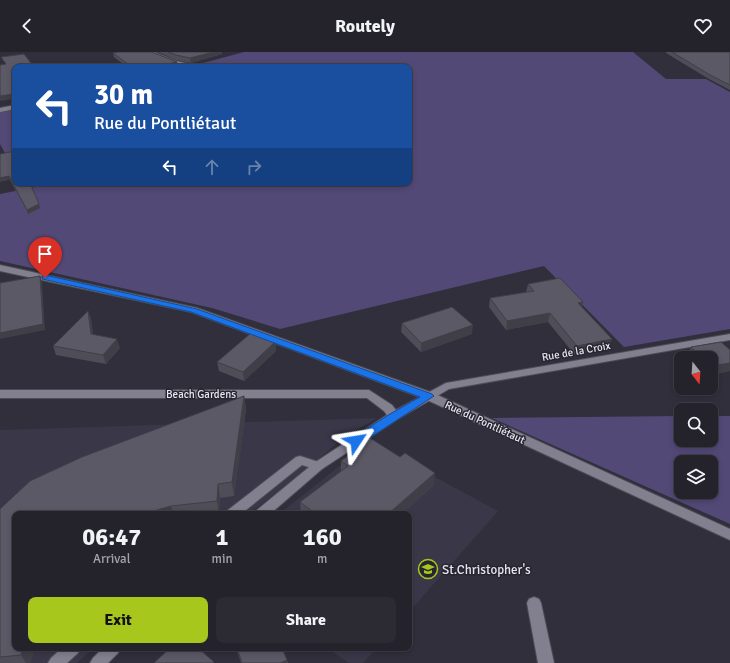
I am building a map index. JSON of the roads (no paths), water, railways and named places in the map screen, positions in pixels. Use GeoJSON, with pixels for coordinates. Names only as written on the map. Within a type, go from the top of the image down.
{"type":"FeatureCollection","features":[{"type":"Feature","properties":{"kind":"street"},"geometry":{"type":"LineString","coordinates":[[150,52],[175,62],[185,64]]}},
{"type":"Feature","properties":{"kind":"street"},"geometry":{"type":"LineString","coordinates":[[0,110],[12,108]]}},
{"type":"Feature","properties":{"kind":"street","name":"Rue du Pontliétaut"},"geometry":{"type":"LineString","coordinates":[[0,268],[194,310],[429,396],[730,534]]}},
{"type":"Feature","properties":{"kind":"street","name":"Rue de la Croix"},"geometry":{"type":"LineString","coordinates":[[265,511],[318,466],[394,416],[446,386],[730,337]]}},
{"type":"Feature","properties":{"kind":"street","name":"Beach Gardens"},"geometry":{"type":"LineString","coordinates":[[0,394],[369,394],[388,408],[394,416]]}},
{"type":"Feature","properties":{"kind":"street"},"geometry":{"type":"LineString","coordinates":[[236,511],[300,460],[318,466]]}},
{"type":"Feature","properties":{"kind":"street"},"geometry":{"type":"LineString","coordinates":[[534,603],[546,663]]}},
{"type":"Feature","properties":{"kind":"street"},"geometry":{"type":"LineString","coordinates":[[56,663],[70,651]]}},
{"type":"Feature","properties":{"kind":"street"},"geometry":{"type":"LineString","coordinates":[[98,663],[110,651]]}},
{"type":"Feature","properties":{"kind":"place","name":"St.Christopher's"},"geometry":{"type":"Point","coordinates":[428,569]}}]}
